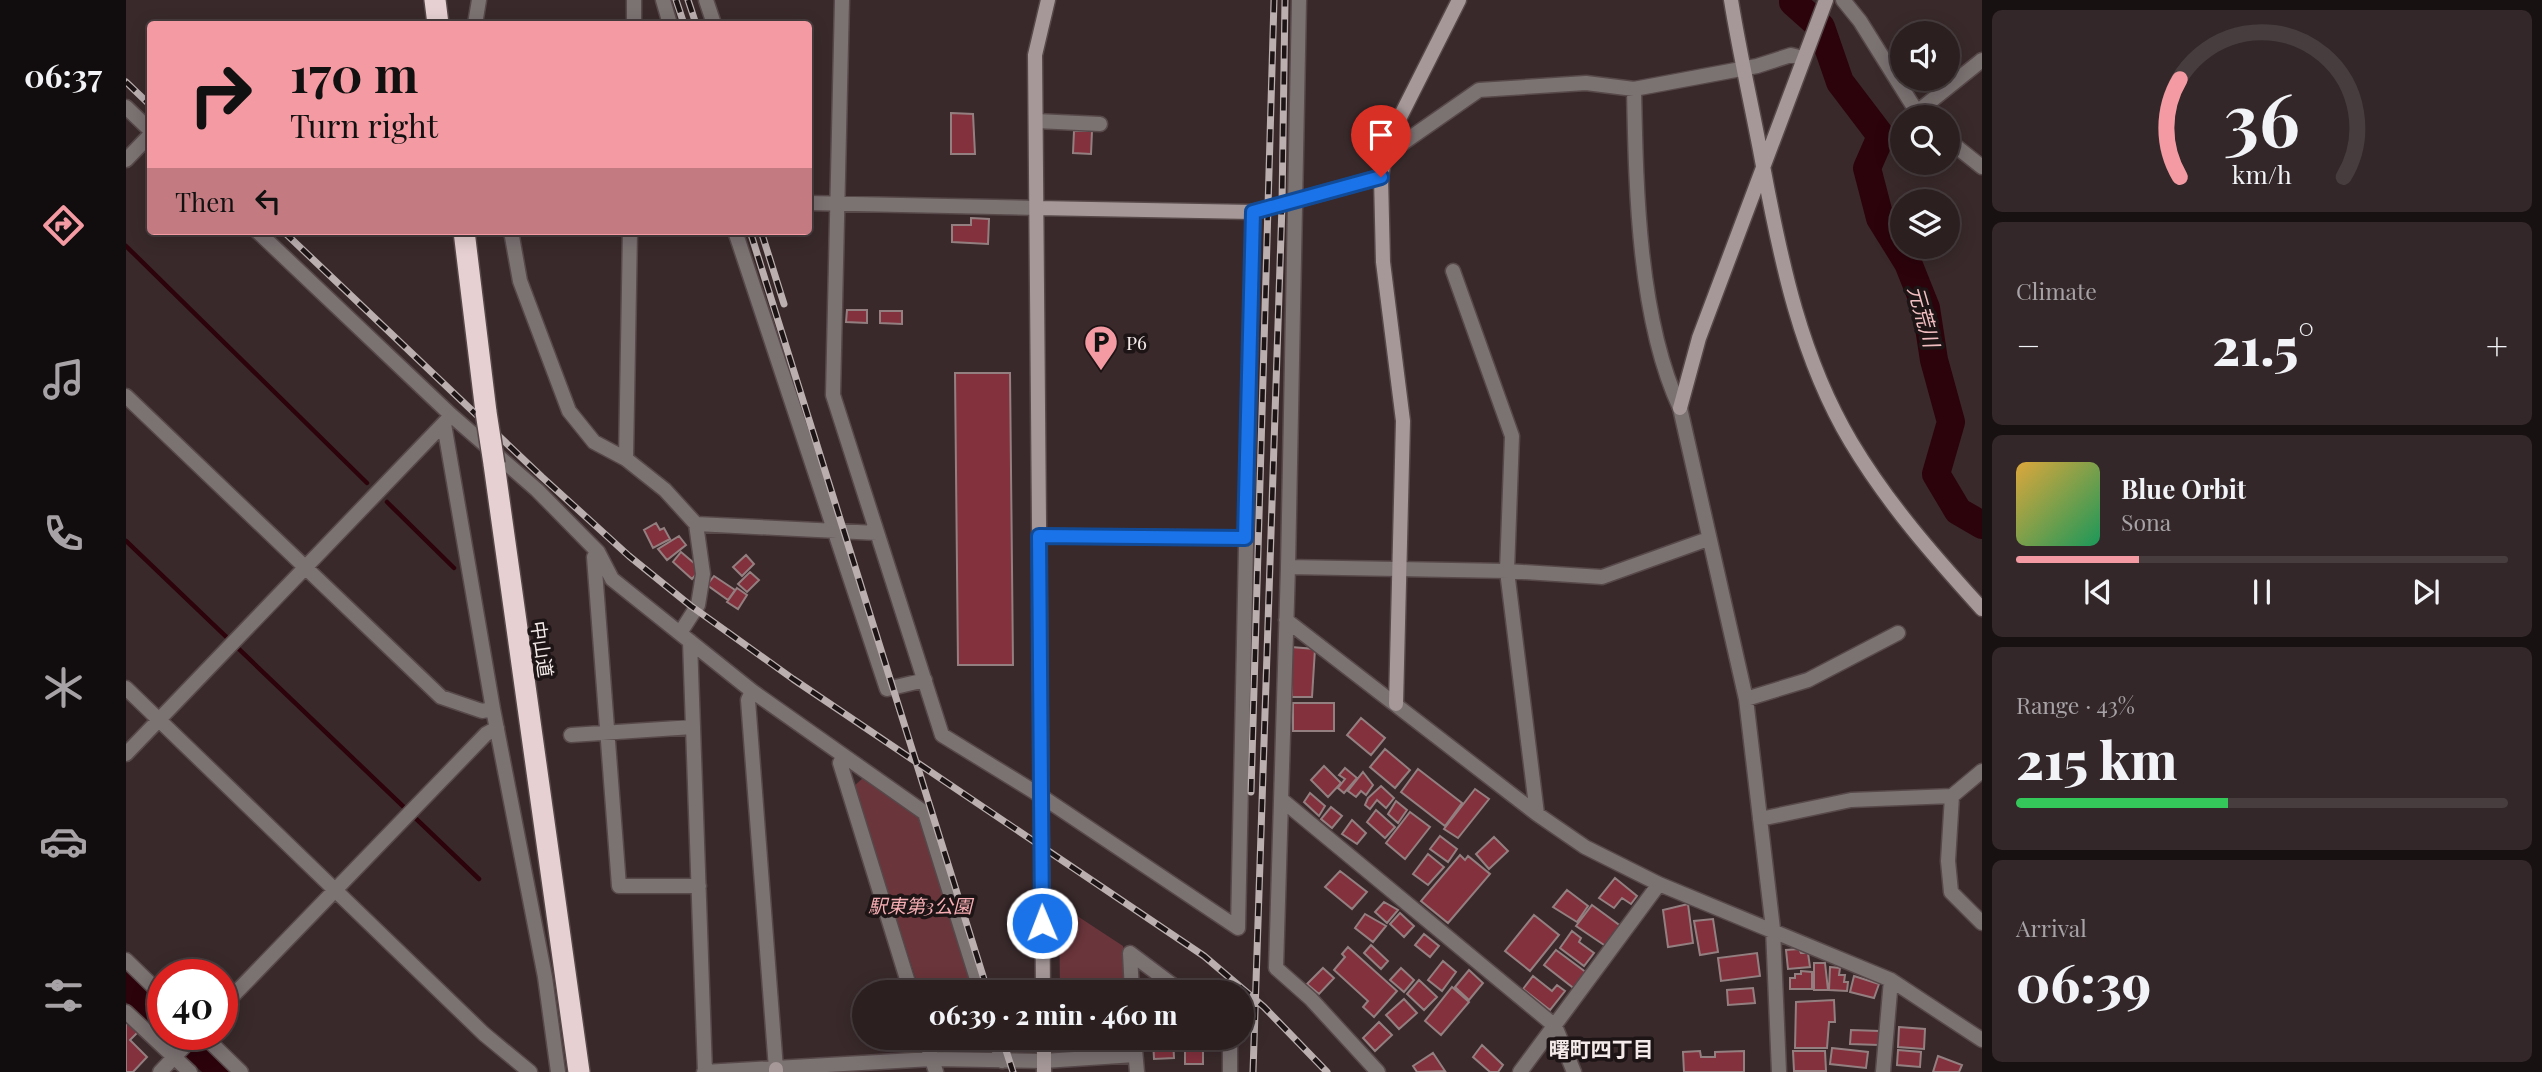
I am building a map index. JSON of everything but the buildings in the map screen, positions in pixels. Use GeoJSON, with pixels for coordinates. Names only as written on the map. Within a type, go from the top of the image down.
{"type":"FeatureCollection","features":[{"type":"Feature","properties":{"kind":"highway"},"geometry":{"type":"LineString","coordinates":[[435,0],[438,21]]}},
{"type":"Feature","properties":{"kind":"highway","name":"中山道"},"geometry":{"type":"LineString","coordinates":[[464,235],[486,412],[579,1072]]}},
{"type":"Feature","properties":{"kind":"street"},"geometry":{"type":"LineString","coordinates":[[476,21],[479,0]]}},
{"type":"Feature","properties":{"kind":"street"},"geometry":{"type":"LineString","coordinates":[[634,0],[634,21]]}},
{"type":"Feature","properties":{"kind":"street"},"geometry":{"type":"LineString","coordinates":[[663,0],[669,21]]}},
{"type":"Feature","properties":{"kind":"street"},"geometry":{"type":"LineString","coordinates":[[706,0],[713,21]]}},
{"type":"Feature","properties":{"kind":"street"},"geometry":{"type":"LineString","coordinates":[[842,0],[833,395],[942,735],[1041,796],[1238,928],[1253,212]]}},
{"type":"Feature","properties":{"kind":"street"},"geometry":{"type":"LineString","coordinates":[[1043,980],[1035,55],[1048,0]]}},
{"type":"Feature","properties":{"kind":"street"},"geometry":{"type":"LineString","coordinates":[[1299,0],[1288,567],[1276,968],[1311,999],[1378,1072]]}},
{"type":"Feature","properties":{"kind":"street"},"geometry":{"type":"LineString","coordinates":[[1396,704],[1403,421],[1383,262],[1381,177],[1386,151],[1408,97],[1459,0]]}},
{"type":"Feature","properties":{"kind":"street"},"geometry":{"type":"LineString","coordinates":[[1731,0],[1780,258],[1800,326],[1824,388],[1851,442],[1916,536],[1982,607]]}},
{"type":"Feature","properties":{"kind":"street"},"geometry":{"type":"LineString","coordinates":[[1680,408],[1699,338],[1826,0]]}},
{"type":"Feature","properties":{"kind":"street"},"geometry":{"type":"LineString","coordinates":[[1843,0],[1860,21],[1912,105]]}},
{"type":"Feature","properties":{"kind":"street"},"geometry":{"type":"LineString","coordinates":[[1386,151],[1400,145],[1479,90],[1586,83],[1634,89],[1742,69],[1791,55],[1803,58]]}},
{"type":"Feature","properties":{"kind":"street"},"geometry":{"type":"LineString","coordinates":[[1930,105],[1982,60]]}},
{"type":"Feature","properties":{"kind":"street"},"geometry":{"type":"LineString","coordinates":[[1634,89],[1639,219],[1657,343],[1666,378],[1680,408],[1746,699],[1773,929],[1779,1072]]}},
{"type":"Feature","properties":{"kind":"street"},"geometry":{"type":"LineString","coordinates":[[126,107],[147,130]]}},
{"type":"Feature","properties":{"kind":"street"},"geometry":{"type":"LineString","coordinates":[[1035,121],[1100,124]]}},
{"type":"Feature","properties":{"kind":"street"},"geometry":{"type":"LineString","coordinates":[[126,160],[147,136]]}},
{"type":"Feature","properties":{"kind":"street"},"geometry":{"type":"LineString","coordinates":[[1960,149],[1982,167]]}},
{"type":"Feature","properties":{"kind":"street"},"geometry":{"type":"LineString","coordinates":[[812,203],[1253,212],[1381,177]]}},
{"type":"Feature","properties":{"kind":"street"},"geometry":{"type":"LineString","coordinates":[[261,235],[448,419],[537,490],[598,552],[612,579],[752,691],[925,813],[977,980]]}},
{"type":"Feature","properties":{"kind":"street"},"geometry":{"type":"LineString","coordinates":[[511,235],[520,281],[569,411],[593,442],[625,459],[665,490],[696,523],[703,574],[698,605],[685,637],[693,727],[705,1072],[934,1066],[1002,1061],[1044,1066],[1135,1055]]}},
{"type":"Feature","properties":{"kind":"street"},"geometry":{"type":"LineString","coordinates":[[625,459],[630,235]]}},
{"type":"Feature","properties":{"kind":"street"},"geometry":{"type":"LineString","coordinates":[[736,235],[887,688],[925,680]]}},
{"type":"Feature","properties":{"kind":"street"},"geometry":{"type":"LineString","coordinates":[[1453,271],[1511,436],[1507,571],[1536,814]]}},
{"type":"Feature","properties":{"kind":"street"},"geometry":{"type":"LineString","coordinates":[[126,396],[441,698],[482,711],[493,709]]}},
{"type":"Feature","properties":{"kind":"street"},"geometry":{"type":"LineString","coordinates":[[126,754],[448,419]]}},
{"type":"Feature","properties":{"kind":"street"},"geometry":{"type":"LineString","coordinates":[[448,419],[493,709],[545,977],[558,1072]]}},
{"type":"Feature","properties":{"kind":"street"},"geometry":{"type":"LineString","coordinates":[[696,523],[877,533]]}},
{"type":"Feature","properties":{"kind":"street"},"geometry":{"type":"LineString","coordinates":[[1039,536],[1245,538]]}},
{"type":"Feature","properties":{"kind":"street"},"geometry":{"type":"LineString","coordinates":[[1288,567],[1507,571],[1602,577],[1708,539]]}},
{"type":"Feature","properties":{"kind":"street"},"geometry":{"type":"LineString","coordinates":[[598,552],[594,557],[620,886],[699,886]]}},
{"type":"Feature","properties":{"kind":"street"},"geometry":{"type":"LineString","coordinates":[[1286,620],[1536,814],[1584,847],[1659,884],[1891,980],[1982,1040]]}},
{"type":"Feature","properties":{"kind":"street"},"geometry":{"type":"LineString","coordinates":[[1746,699],[1808,680],[1898,633]]}},
{"type":"Feature","properties":{"kind":"street"},"geometry":{"type":"LineString","coordinates":[[126,688],[484,1034],[530,1072]]}},
{"type":"Feature","properties":{"kind":"street"},"geometry":{"type":"LineString","coordinates":[[752,691],[748,700],[776,1070]]}},
{"type":"Feature","properties":{"kind":"street"},"geometry":{"type":"LineString","coordinates":[[571,735],[693,727]]}},
{"type":"Feature","properties":{"kind":"street"},"geometry":{"type":"LineString","coordinates":[[238,990],[486,734],[497,728]]}},
{"type":"Feature","properties":{"kind":"street"},"geometry":{"type":"LineString","coordinates":[[843,757],[839,763],[907,980]]}},
{"type":"Feature","properties":{"kind":"street"},"geometry":{"type":"LineString","coordinates":[[1760,819],[1851,800],[1952,796],[1982,771]]}},
{"type":"Feature","properties":{"kind":"street"},"geometry":{"type":"LineString","coordinates":[[1952,796],[1948,862],[1951,892],[1982,923]]}},
{"type":"Feature","properties":{"kind":"street"},"geometry":{"type":"LineString","coordinates":[[1282,800],[1555,1026],[1574,1072]]}},
{"type":"Feature","properties":{"kind":"street"},"geometry":{"type":"LineString","coordinates":[[1520,1072],[1659,884]]}},
{"type":"Feature","properties":{"kind":"street"},"geometry":{"type":"LineString","coordinates":[[1131,980],[1130,953],[1166,980]]}},
{"type":"Feature","properties":{"kind":"street"},"geometry":{"type":"LineString","coordinates":[[126,960],[147,980]]}},
{"type":"Feature","properties":{"kind":"street"},"geometry":{"type":"LineString","coordinates":[[1883,1072],[1891,980]]}},
{"type":"Feature","properties":{"kind":"street"},"geometry":{"type":"LineString","coordinates":[[126,1012],[177,1055],[190,1072]]}},
{"type":"Feature","properties":{"kind":"street"},"geometry":{"type":"LineString","coordinates":[[160,1072],[182,1050]]}},
{"type":"Feature","properties":{"kind":"street"},"geometry":{"type":"LineString","coordinates":[[218,1050],[241,1072]]}},
{"type":"Feature","properties":{"kind":"street"},"geometry":{"type":"LineString","coordinates":[[999,1050],[1002,1061]]}},
{"type":"Feature","properties":{"kind":"street"},"geometry":{"type":"LineString","coordinates":[[1135,1050],[1137,1072]]}},
{"type":"Feature","properties":{"kind":"street"},"geometry":{"type":"LineString","coordinates":[[1230,1050],[1230,1072]]}},
{"type":"Feature","properties":{"kind":"green space","name":"駅東第3公園"},"geometry":{"type":"Polygon","coordinates":[[[863,778],[920,818],[972,980],[916,980],[854,786],[863,778]]]}},
{"type":"Feature","properties":{"kind":"green space"},"geometry":{"type":"Polygon","coordinates":[[[1059,904],[1123,946],[1125,980],[1060,980],[1059,904]]]}},
{"type":"Feature","properties":{"kind":"waterway","name":"元荒川"},"geometry":{"type":"LineString","coordinates":[[1793,2],[1821,27],[1840,82],[1881,136],[1867,168],[1880,218],[1908,263],[1926,308],[1934,360],[1951,422],[1936,474],[1958,511],[1982,525]]}},
{"type":"Feature","properties":{"kind":"waterway"},"geometry":{"type":"LineString","coordinates":[[126,246],[367,483]]}},
{"type":"Feature","properties":{"kind":"waterway"},"geometry":{"type":"LineString","coordinates":[[387,502],[454,568]]}},
{"type":"Feature","properties":{"kind":"waterway"},"geometry":{"type":"LineString","coordinates":[[126,541],[479,879]]}},
{"type":"Feature","properties":{"kind":"waterway"},"geometry":{"type":"LineString","coordinates":[[126,983],[147,1003]]}},
{"type":"Feature","properties":{"kind":"waterway"},"geometry":{"type":"LineString","coordinates":[[199,1050],[223,1072]]}},
{"type":"Feature","properties":{"kind":"railway"},"geometry":{"type":"LineString","coordinates":[[676,0],[683,21]]}},
{"type":"Feature","properties":{"kind":"railway"},"geometry":{"type":"LineString","coordinates":[[688,0],[695,21]]}},
{"type":"Feature","properties":{"kind":"railway"},"geometry":{"type":"LineString","coordinates":[[1251,792],[1274,0]]}},
{"type":"Feature","properties":{"kind":"railway"},"geometry":{"type":"LineString","coordinates":[[1253,1072],[1282,205],[1285,0]]}},
{"type":"Feature","properties":{"kind":"railway"},"geometry":{"type":"LineString","coordinates":[[126,82],[147,102]]}},
{"type":"Feature","properties":{"kind":"railway"},"geometry":{"type":"LineString","coordinates":[[287,235],[542,477],[629,556],[691,606],[793,679],[1204,956],[1264,1007],[1327,1072]]}},
{"type":"Feature","properties":{"kind":"railway"},"geometry":{"type":"LineString","coordinates":[[751,235],[984,980]]}},
{"type":"Feature","properties":{"kind":"railway"},"geometry":{"type":"LineString","coordinates":[[762,235],[784,304]]}},
{"type":"Feature","properties":{"kind":"railway"},"geometry":{"type":"LineString","coordinates":[[1006,1050],[1013,1072]]}},
{"type":"Feature","properties":{"kind":"place","name":"P6"},"geometry":{"type":"Point","coordinates":[1101,372]}},
{"type":"Feature","properties":{"kind":"district","name":"曙町四丁目"},"geometry":{"type":"Point","coordinates":[1601,1048]}},
{"type":"Feature","properties":{"kind":"route"},"geometry":{"type":"LineString","coordinates":[[1042,923],[1039,536],[1245,538],[1253,212],[1381,177]]}}]}
